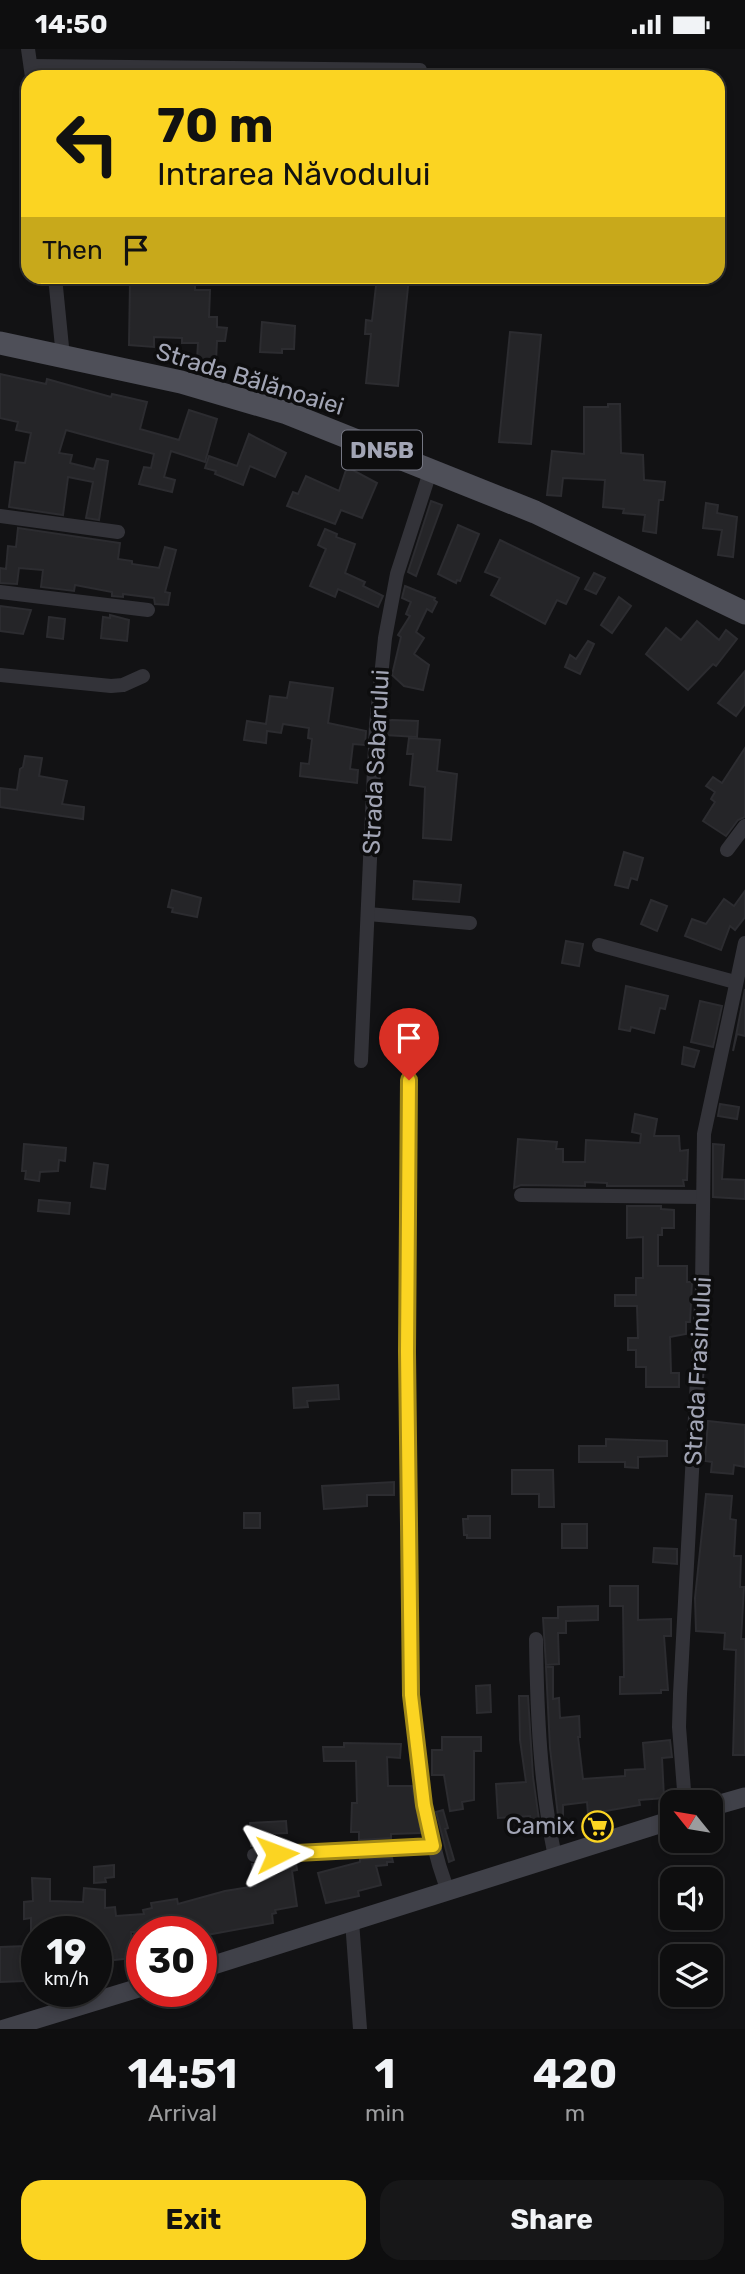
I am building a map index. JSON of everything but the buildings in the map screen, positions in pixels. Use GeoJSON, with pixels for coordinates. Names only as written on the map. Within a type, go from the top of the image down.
{"type":"FeatureCollection","features":[{"type":"Feature","properties":{"kind":"main road","name":"Strada Bălănoaiei"},"geometry":{"type":"LineString","coordinates":[[0,343],[181,382],[257,403],[432,469],[614,548],[745,613]]}},
{"type":"Feature","properties":{"kind":"main road"},"geometry":{"type":"LineString","coordinates":[[723,1804],[745,1797]]}},
{"type":"Feature","properties":{"kind":"main road"},"geometry":{"type":"LineString","coordinates":[[217,1964],[660,1824]]}},
{"type":"Feature","properties":{"kind":"main road"},"geometry":{"type":"LineString","coordinates":[[4,2029],[126,1992]]}},
{"type":"Feature","properties":{"kind":"street"},"geometry":{"type":"LineString","coordinates":[[28,49],[31,70]]}},
{"type":"Feature","properties":{"kind":"street"},"geometry":{"type":"LineString","coordinates":[[56,284],[62,357]]}},
{"type":"Feature","properties":{"kind":"street","name":"Strada Sabarului"},"geometry":{"type":"LineString","coordinates":[[361,1062],[376,725],[385,638],[405,544],[432,469]]}},
{"type":"Feature","properties":{"kind":"street"},"geometry":{"type":"LineString","coordinates":[[0,516],[118,532]]}},
{"type":"Feature","properties":{"kind":"street"},"geometry":{"type":"LineString","coordinates":[[0,592],[148,610]]}},
{"type":"Feature","properties":{"kind":"street"},"geometry":{"type":"LineString","coordinates":[[0,675],[111,686],[123,685],[143,676]]}},
{"type":"Feature","properties":{"kind":"street"},"geometry":{"type":"LineString","coordinates":[[727,850],[745,826]]}},
{"type":"Feature","properties":{"kind":"street"},"geometry":{"type":"LineString","coordinates":[[368,914],[470,923]]}},
{"type":"Feature","properties":{"kind":"street","name":"Strada Frasinului"},"geometry":{"type":"LineString","coordinates":[[684,1790],[679,1716],[695,1454],[704,1134],[745,943]]}},
{"type":"Feature","properties":{"kind":"street"},"geometry":{"type":"LineString","coordinates":[[598,945],[735,982]]}},
{"type":"Feature","properties":{"kind":"street"},"geometry":{"type":"LineString","coordinates":[[409,1080],[407,1352],[411,1689],[424,1805],[433,1846],[448,1892]]}},
{"type":"Feature","properties":{"kind":"street"},"geometry":{"type":"LineString","coordinates":[[521,1195],[703,1197]]}},
{"type":"Feature","properties":{"kind":"street"},"geometry":{"type":"LineString","coordinates":[[536,1639],[538,1737],[555,1857]]}},
{"type":"Feature","properties":{"kind":"street"},"geometry":{"type":"LineString","coordinates":[[254,1855],[433,1846]]}},
{"type":"Feature","properties":{"kind":"street"},"geometry":{"type":"LineString","coordinates":[[352,1921],[360,2029]]}},
{"type":"Feature","properties":{"kind":"place","name":"Camix"},"geometry":{"type":"Point","coordinates":[598,1826]}},
{"type":"Feature","properties":{"kind":"route"},"geometry":{"type":"LineString","coordinates":[[277,1854],[433,1846],[424,1805],[411,1695],[407,1352],[409,1080]]}}]}
